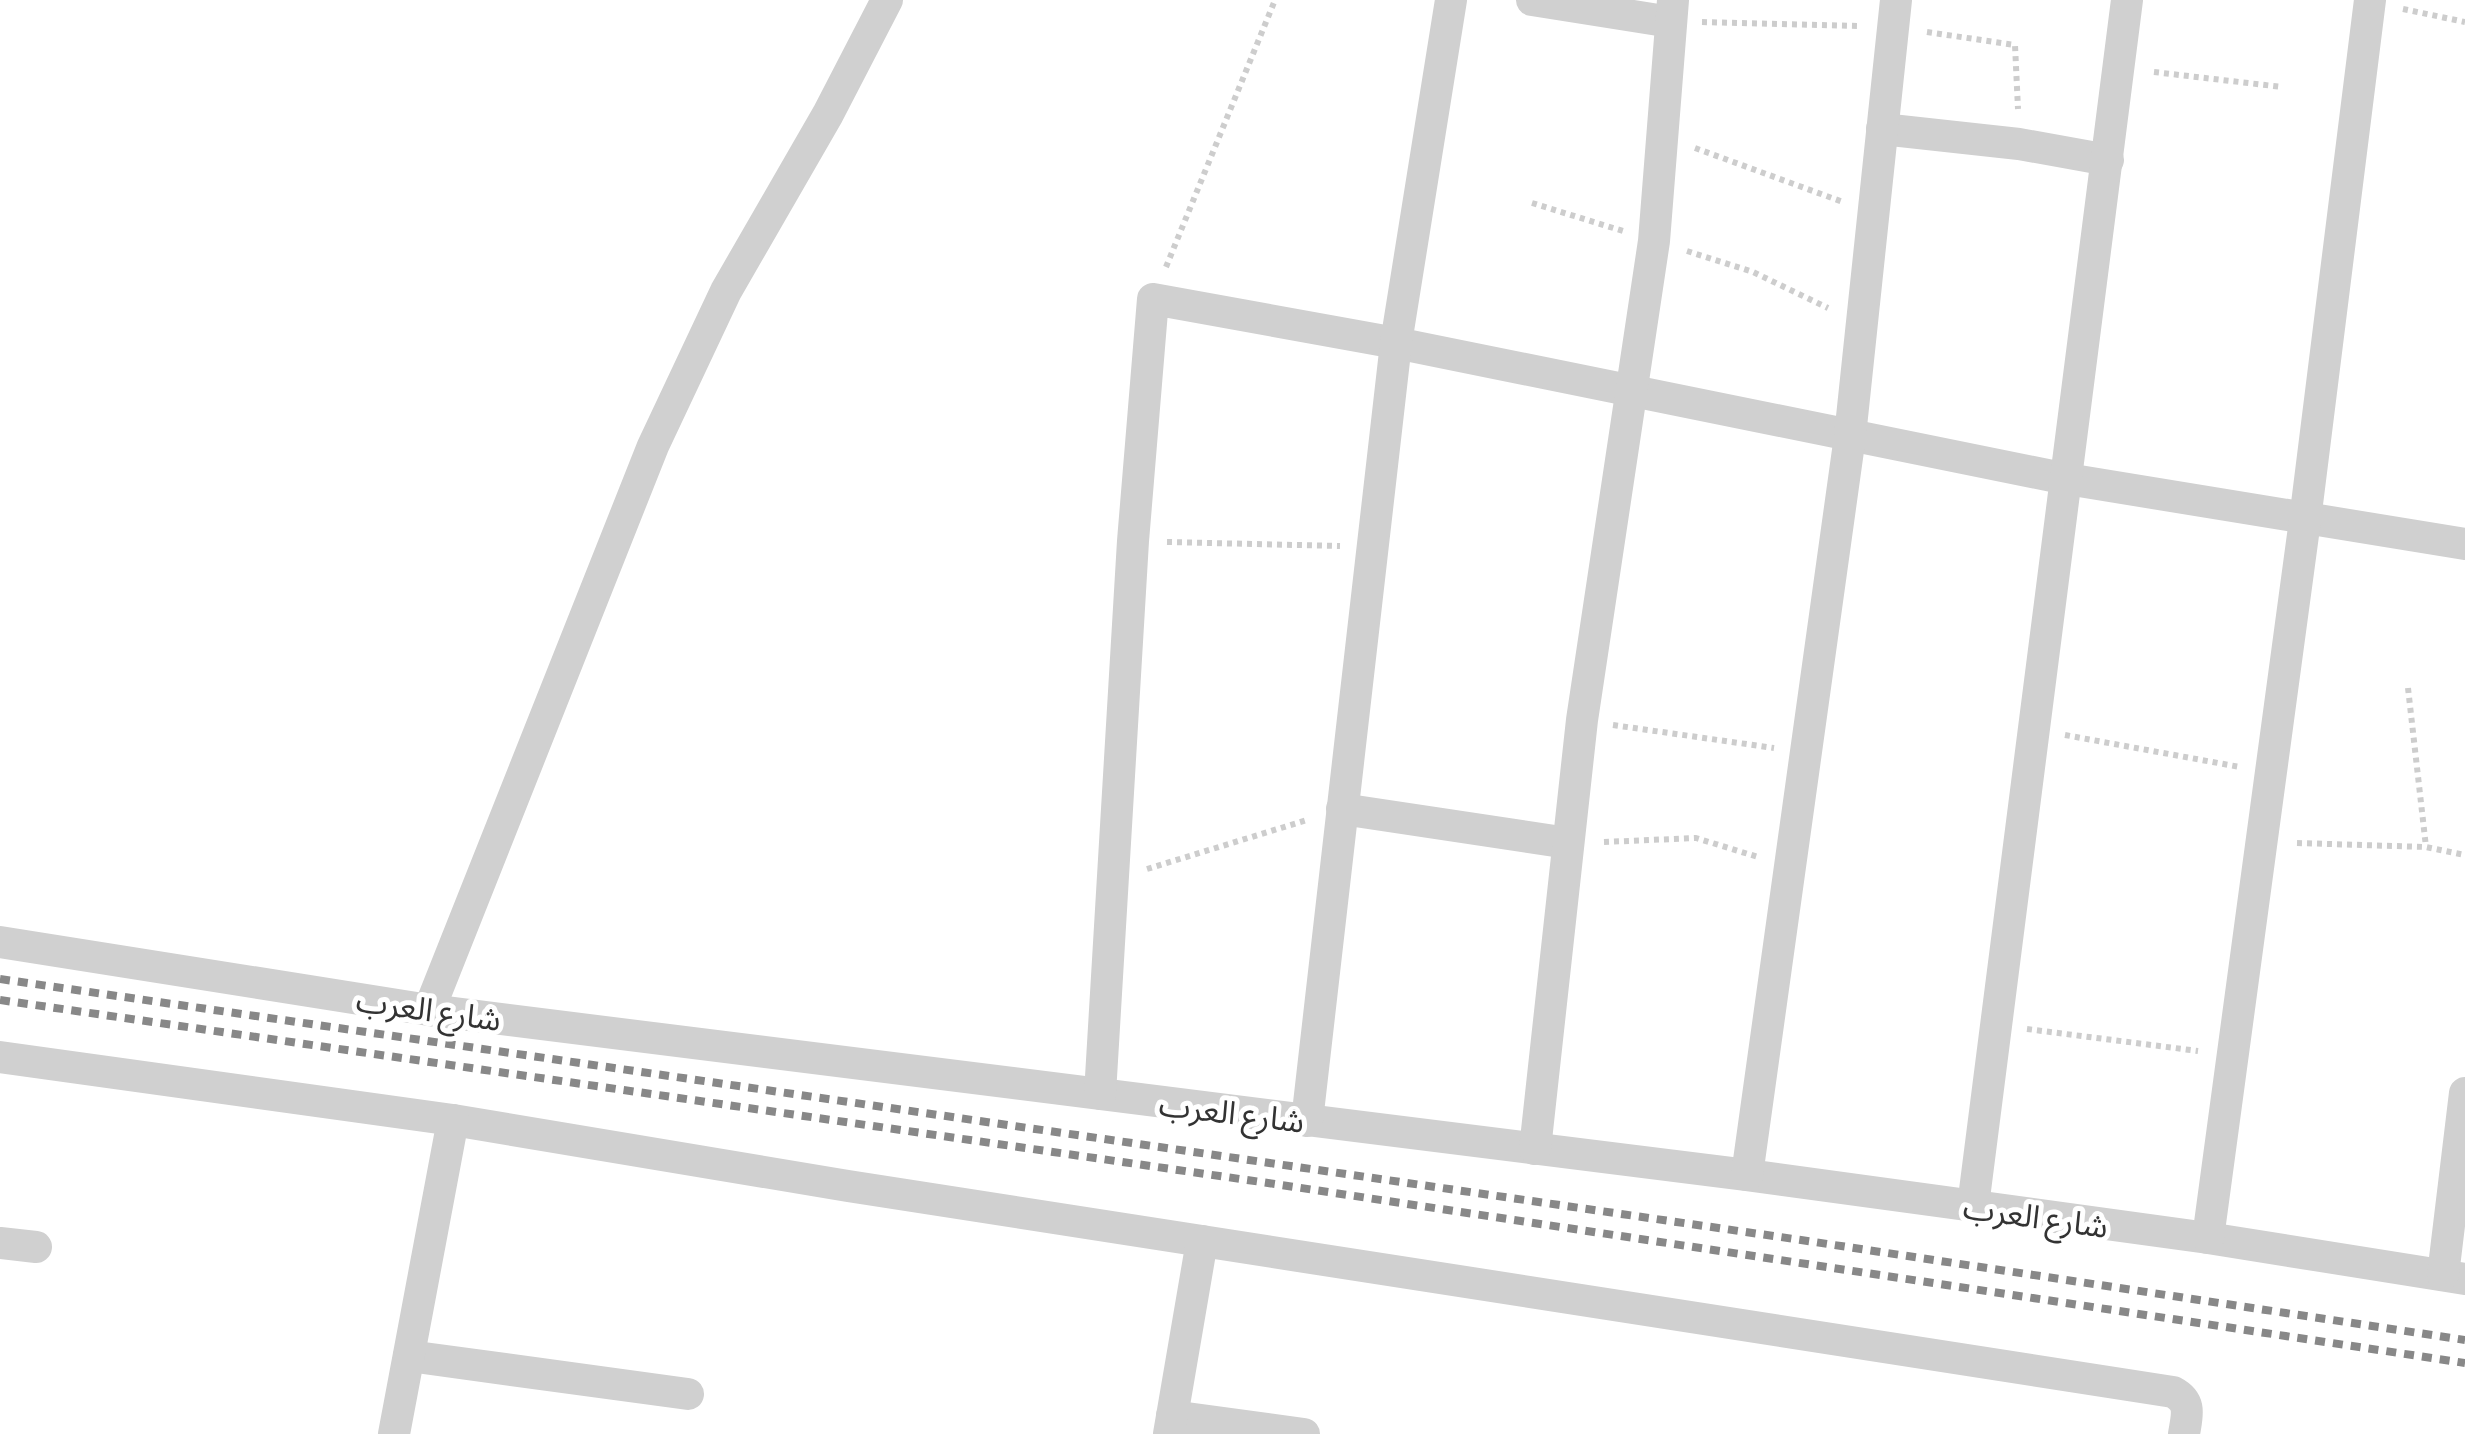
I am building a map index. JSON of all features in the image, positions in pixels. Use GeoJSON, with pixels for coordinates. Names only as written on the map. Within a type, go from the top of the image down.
{"type":"FeatureCollection","features":[{"type":"Feature","properties":{"kind":"street"},"geometry":{"type":"LineString","coordinates":[[429,1010],[653,446],[726,291],[828,114],[887,0]]}},
{"type":"Feature","properties":{"kind":"street"},"geometry":{"type":"LineString","coordinates":[[1308,1121],[1396,343],[1451,0]]}},
{"type":"Feature","properties":{"kind":"street"},"geometry":{"type":"LineString","coordinates":[[1532,0],[1672,11],[1654,241],[1582,720],[1535,1149]]}},
{"type":"Feature","properties":{"kind":"street"},"geometry":{"type":"LineString","coordinates":[[1747,1174],[1850,436],[1896,0]]}},
{"type":"Feature","properties":{"kind":"street"},"geometry":{"type":"LineString","coordinates":[[1973,1206],[2127,0]]}},
{"type":"Feature","properties":{"kind":"street"},"geometry":{"type":"LineString","coordinates":[[2208,1238],[2370,1]]}},
{"type":"Feature","properties":{"kind":"street"},"geometry":{"type":"LineString","coordinates":[[1882,129],[2019,144],[2108,160]]}},
{"type":"Feature","properties":{"kind":"street"},"geometry":{"type":"LineString","coordinates":[[1100,1094],[1133,542],[1153,299],[1396,343],[2066,479],[2465,544]]}},
{"type":"Feature","properties":{"kind":"street"},"geometry":{"type":"LineString","coordinates":[[1342,809],[1568,843]]}},
{"type":"Feature","properties":{"kind":"street","name":"شارع العرب"},"geometry":{"type":"LineString","coordinates":[[0,942],[429,1010],[1747,1174],[2208,1238],[2454,1277]]}},
{"type":"Feature","properties":{"kind":"street"},"geometry":{"type":"LineString","coordinates":[[0,1057],[453,1120],[2173,1392],[2188,1408],[2184,1434]]}},
{"type":"Feature","properties":{"kind":"street"},"geometry":{"type":"LineString","coordinates":[[2454,1277],[2465,1094]]}},
{"type":"Feature","properties":{"kind":"street"},"geometry":{"type":"LineString","coordinates":[[394,1434],[453,1120]]}},
{"type":"Feature","properties":{"kind":"street"},"geometry":{"type":"LineString","coordinates":[[1202,1241],[1170,1425],[1304,1434]]}},
{"type":"Feature","properties":{"kind":"street"},"geometry":{"type":"LineString","coordinates":[[0,1243],[36,1247]]}},
{"type":"Feature","properties":{"kind":"street"},"geometry":{"type":"LineString","coordinates":[[409,1356],[688,1394]]}},
{"type":"Feature","properties":{"kind":"path"},"geometry":{"type":"LineString","coordinates":[[1153,299],[1275,0]]}},
{"type":"Feature","properties":{"kind":"path"},"geometry":{"type":"LineString","coordinates":[[2370,1],[2465,22]]}},
{"type":"Feature","properties":{"kind":"path"},"geometry":{"type":"LineString","coordinates":[[2119,68],[2282,87]]}},
{"type":"Feature","properties":{"kind":"path"},"geometry":{"type":"LineString","coordinates":[[1660,136],[1873,213]]}},
{"type":"Feature","properties":{"kind":"path"},"geometry":{"type":"LineString","coordinates":[[1532,203],[1753,272],[1861,324]]}},
{"type":"Feature","properties":{"kind":"path"},"geometry":{"type":"LineString","coordinates":[[1133,542],[1371,546]]}},
{"type":"Feature","properties":{"kind":"path"},"geometry":{"type":"LineString","coordinates":[[2408,688],[2426,847]]}},
{"type":"Feature","properties":{"kind":"path"},"geometry":{"type":"LineString","coordinates":[[1582,720],[1806,753]]}},
{"type":"Feature","properties":{"kind":"path"},"geometry":{"type":"LineString","coordinates":[[2035,729],[2270,772]]}},
{"type":"Feature","properties":{"kind":"path"},"geometry":{"type":"LineString","coordinates":[[1113,880],[1342,809]]}},
{"type":"Feature","properties":{"kind":"path"},"geometry":{"type":"LineString","coordinates":[[1568,843],[1696,838],[1790,866]]}},
{"type":"Feature","properties":{"kind":"path"},"geometry":{"type":"LineString","coordinates":[[2261,841],[2426,847],[2465,855]]}},
{"type":"Feature","properties":{"kind":"path"},"geometry":{"type":"LineString","coordinates":[[1996,1025],[2232,1055]]}},
{"type":"Feature","properties":{"kind":"railway"},"geometry":{"type":"LineString","coordinates":[[0,979],[2465,1340]]}},
{"type":"Feature","properties":{"kind":"railway"},"geometry":{"type":"LineString","coordinates":[[0,1000],[1268,1183],[2465,1363]]}}]}
